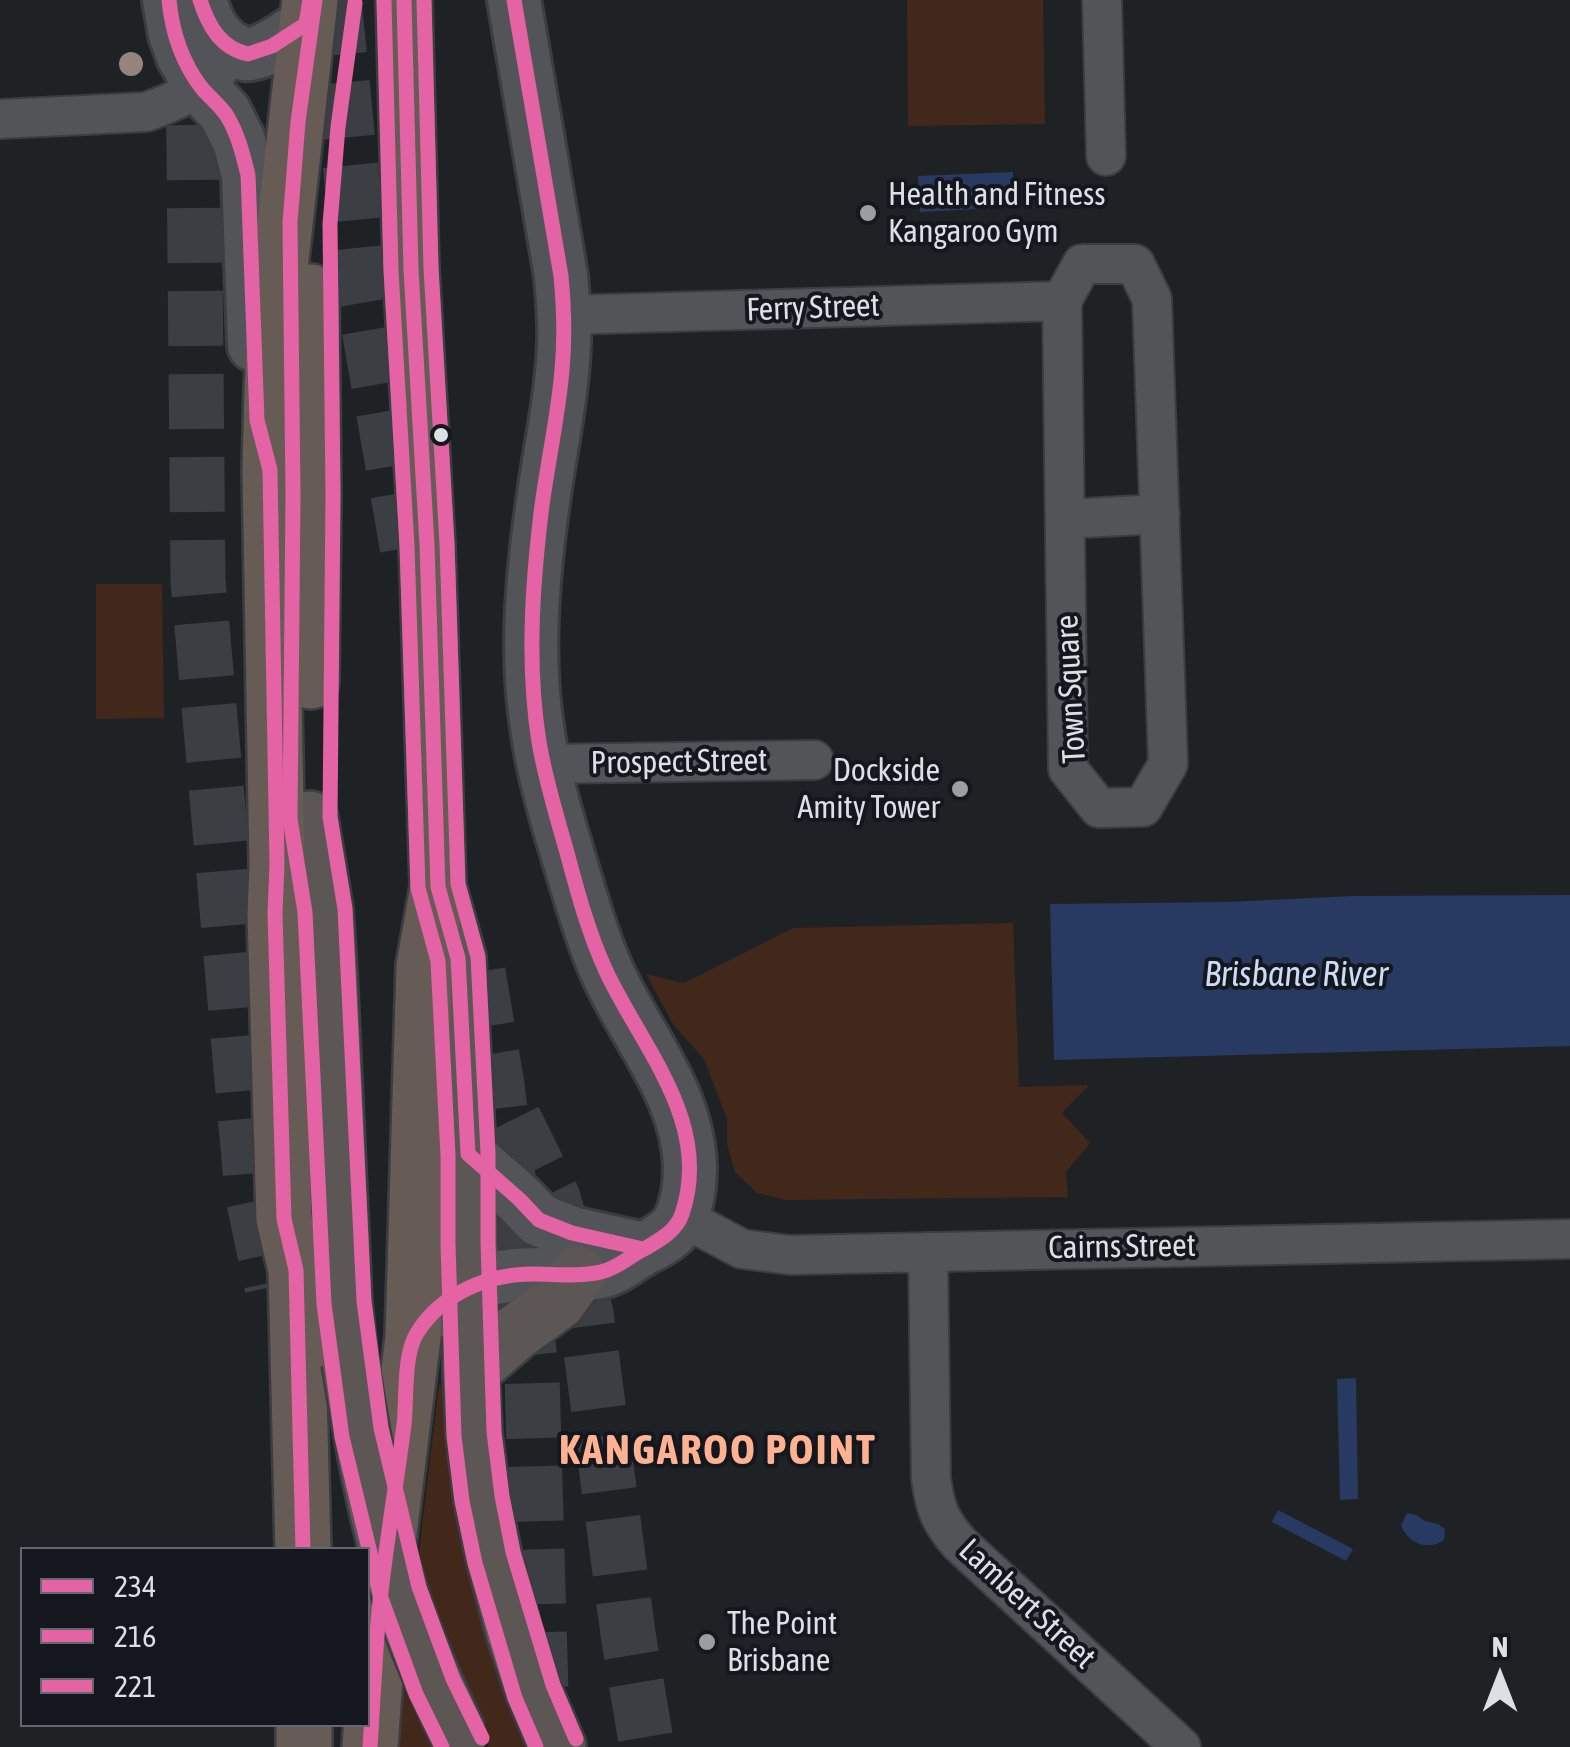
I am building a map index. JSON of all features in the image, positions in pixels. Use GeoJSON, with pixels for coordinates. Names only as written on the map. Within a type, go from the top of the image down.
{"type":"FeatureCollection","features":[{"type":"Feature","properties":{"kind":"highway"},"geometry":{"type":"LineString","coordinates":[[370,1747],[380,1608],[413,1337],[424,966],[438,887],[427,545],[411,269],[404,0]]}},
{"type":"Feature","properties":{"kind":"highway"},"geometry":{"type":"LineString","coordinates":[[296,1270],[306,1220],[297,922],[310,819],[310,223],[318,125],[313,23]]}},
{"type":"Feature","properties":{"kind":"highway"},"geometry":{"type":"LineString","coordinates":[[303,1547],[296,1270],[284,1219],[275,914],[278,865],[270,470],[277,296],[313,23]]}},
{"type":"Feature","properties":{"kind":"main road"},"geometry":{"type":"LineString","coordinates":[[310,819],[325,910],[344,1303],[361,1432],[400,1592],[436,1687],[462,1741]]}},
{"type":"Feature","properties":{"kind":"main road"},"geometry":{"type":"LineString","coordinates":[[438,887],[458,958],[468,1154],[471,1372],[482,1499],[494,1557],[534,1692],[558,1747]]}},
{"type":"Feature","properties":{"kind":"main road"},"geometry":{"type":"LineString","coordinates":[[471,1372],[558,1302],[578,1274]]}},
{"type":"Feature","properties":{"kind":"street"},"geometry":{"type":"LineString","coordinates":[[169,0],[175,34],[184,56],[218,68]]}},
{"type":"Feature","properties":{"kind":"street"},"geometry":{"type":"LineString","coordinates":[[200,0],[214,32],[228,46],[218,68],[224,113],[239,140],[248,175],[256,420],[270,470]]}},
{"type":"Feature","properties":{"kind":"street"},"geometry":{"type":"LineString","coordinates":[[413,1337],[444,1305],[486,1279],[607,1271],[663,1233],[688,1194],[690,1172],[682,1117],[666,1078],[603,964],[565,846],[544,764],[534,698],[532,628],[542,508],[564,348],[564,315],[514,0]]}},
{"type":"Feature","properties":{"kind":"street"},"geometry":{"type":"LineString","coordinates":[[1102,0],[1106,156]]}},
{"type":"Feature","properties":{"kind":"street"},"geometry":{"type":"LineString","coordinates":[[0,119],[146,112],[168,104],[218,68],[313,23]]}},
{"type":"Feature","properties":{"kind":"street"},"geometry":{"type":"LineString","coordinates":[[248,175],[313,23]]}},
{"type":"Feature","properties":{"kind":"street","name":"Town Square"},"geometry":{"type":"LineString","coordinates":[[1082,264],[1135,264],[1152,299],[1168,764],[1143,807],[1098,808],[1068,769],[1062,301],[1082,264]]}},
{"type":"Feature","properties":{"kind":"street","name":"Ferry Street"},"geometry":{"type":"LineString","coordinates":[[564,315],[1062,301]]}},
{"type":"Feature","properties":{"kind":"street"},"geometry":{"type":"LineString","coordinates":[[1064,519],[1160,514]]}},
{"type":"Feature","properties":{"kind":"street","name":"Prospect Street"},"geometry":{"type":"LineString","coordinates":[[544,764],[814,760]]}},
{"type":"Feature","properties":{"kind":"street"},"geometry":{"type":"LineString","coordinates":[[468,1154],[539,1220],[572,1233],[663,1233]]}},
{"type":"Feature","properties":{"kind":"street","name":"Cairns Street"},"geometry":{"type":"LineString","coordinates":[[663,1233],[790,1255],[1570,1238]]}},
{"type":"Feature","properties":{"kind":"street","name":"Lambert Street"},"geometry":{"type":"LineString","coordinates":[[928,1252],[931,1478],[936,1510],[944,1526],[1181,1747]]}},
{"type":"Feature","properties":{"kind":"shaded area"},"geometry":{"type":"Polygon","coordinates":[[[907,0],[1043,0],[1045,124],[908,126],[907,0]]]}},
{"type":"Feature","properties":{"kind":"shaded area"},"geometry":{"type":"Polygon","coordinates":[[[96,584],[162,584],[164,718],[96,719],[96,584]]]}},
{"type":"Feature","properties":{"kind":"shaded area"},"geometry":{"type":"Polygon","coordinates":[[[1013,923],[1019,1087],[1089,1085],[1062,1113],[1090,1143],[1066,1172],[1068,1197],[787,1200],[757,1193],[735,1172],[727,1144],[727,1119],[704,1059],[673,1024],[646,974],[684,983],[793,928],[1013,923]]]}},
{"type":"Feature","properties":{"kind":"shaded area"},"geometry":{"type":"Polygon","coordinates":[[[439,1384],[450,1388],[535,1747],[489,1747],[417,1568],[439,1384]]]}},
{"type":"Feature","properties":{"kind":"shaded area"},"geometry":{"type":"Polygon","coordinates":[[[400,1654],[440,1747],[396,1747],[400,1654]]]}},
{"type":"Feature","properties":{"kind":"water"},"geometry":{"type":"Polygon","coordinates":[[[1013,172],[1015,207],[920,212],[918,176],[1013,172]]]}},
{"type":"Feature","properties":{"kind":"water","name":"Brisbane River"},"geometry":{"type":"Polygon","coordinates":[[[1570,895],[1570,1046],[1054,1060],[1050,904],[1570,895]]]}},
{"type":"Feature","properties":{"kind":"water"},"geometry":{"type":"Polygon","coordinates":[[[1356,1378],[1358,1499],[1340,1500],[1337,1379],[1356,1378]]]}},
{"type":"Feature","properties":{"kind":"water"},"geometry":{"type":"Polygon","coordinates":[[[1278,1510],[1353,1549],[1346,1561],[1272,1522],[1278,1510]]]}},
{"type":"Feature","properties":{"kind":"water"},"geometry":{"type":"Polygon","coordinates":[[[1407,1513],[1445,1529],[1444,1540],[1432,1545],[1414,1541],[1401,1526],[1407,1513]]]}},
{"type":"Feature","properties":{"kind":"tunnel"},"geometry":{"type":"LineString","coordinates":[[334,0],[363,295],[409,557]]}},
{"type":"Feature","properties":{"kind":"tunnel"},"geometry":{"type":"LineString","coordinates":[[193,42],[198,581],[252,1193],[272,1287]]}},
{"type":"Feature","properties":{"kind":"tunnel"},"geometry":{"type":"LineString","coordinates":[[478,972],[497,1085],[532,1376],[541,1692]]}},
{"type":"Feature","properties":{"kind":"tunnel"},"geometry":{"type":"LineString","coordinates":[[514,1119],[553,1198],[586,1313],[628,1634],[647,1747]]}},
{"type":"Feature","properties":{"kind":"transit line","name":"234"},"geometry":{"type":"LineString","coordinates":[[169,0],[183,57],[201,87],[231,123],[248,175],[257,420],[270,470],[275,914],[284,1219],[296,1270],[303,1547]]}},
{"type":"Feature","properties":{"kind":"transit line","name":"234"},"geometry":{"type":"LineString","coordinates":[[200,0],[223,41],[248,54],[272,46],[306,24],[310,0]]}},
{"type":"Feature","properties":{"kind":"transit line","name":"216"},"geometry":{"type":"LineString","coordinates":[[315,0],[298,122],[290,223],[290,819],[305,912],[324,1304],[342,1437],[369,1547]]}},
{"type":"Feature","properties":{"kind":"transit line","name":"234"},"geometry":{"type":"LineString","coordinates":[[404,0],[411,269],[427,545],[438,887],[458,958],[468,1154],[539,1220],[572,1233],[643,1249]]}},
{"type":"Feature","properties":{"kind":"transit line","name":"221"},"geometry":{"type":"LineString","coordinates":[[424,0],[431,268],[447,544],[458,884],[478,957],[488,1153],[494,1432],[513,1552],[553,1685],[576,1739]]}},
{"type":"Feature","properties":{"kind":"transit line","name":"234"},"geometry":{"type":"LineString","coordinates":[[370,1747],[381,1588],[404,1425],[408,1365],[417,1333],[439,1307],[483,1282],[516,1275],[593,1274],[619,1264],[676,1225],[689,1181],[688,1148],[681,1117],[669,1087],[606,971],[588,926],[539,742],[533,685],[533,599],[560,388],[563,311],[561,276],[514,0]]}},
{"type":"Feature","properties":{"kind":"transit line","name":"216"},"geometry":{"type":"LineString","coordinates":[[384,1],[391,270],[407,546],[418,888],[438,961],[448,1155],[454,1436],[475,1563],[515,1698],[536,1747]]}},
{"type":"Feature","properties":{"kind":"transit line","name":"221"},"geometry":{"type":"LineString","coordinates":[[355,3],[330,224],[330,817],[345,909],[364,1301],[381,1428],[419,1587],[453,1679],[482,1738]]}},
{"type":"Feature","properties":{"kind":"transit line","name":"216"},"geometry":{"type":"LineString","coordinates":[[370,1553],[381,1598],[416,1694],[442,1747]]}},
{"type":"Feature","properties":{"kind":"place","name":"Health and Fitness Kangaroo Gym"},"geometry":{"type":"Point","coordinates":[868,213]}},
{"type":"Feature","properties":{"kind":"place","name":"Dockside Amity Tower"},"geometry":{"type":"Point","coordinates":[960,789]}},
{"type":"Feature","properties":{"kind":"place","name":"The Point Brisbane"},"geometry":{"type":"Point","coordinates":[707,1642]}},
{"type":"Feature","properties":{"kind":"district","name":"KANGAROO POINT"},"geometry":{"type":"Point","coordinates":[718,1451]}}]}
